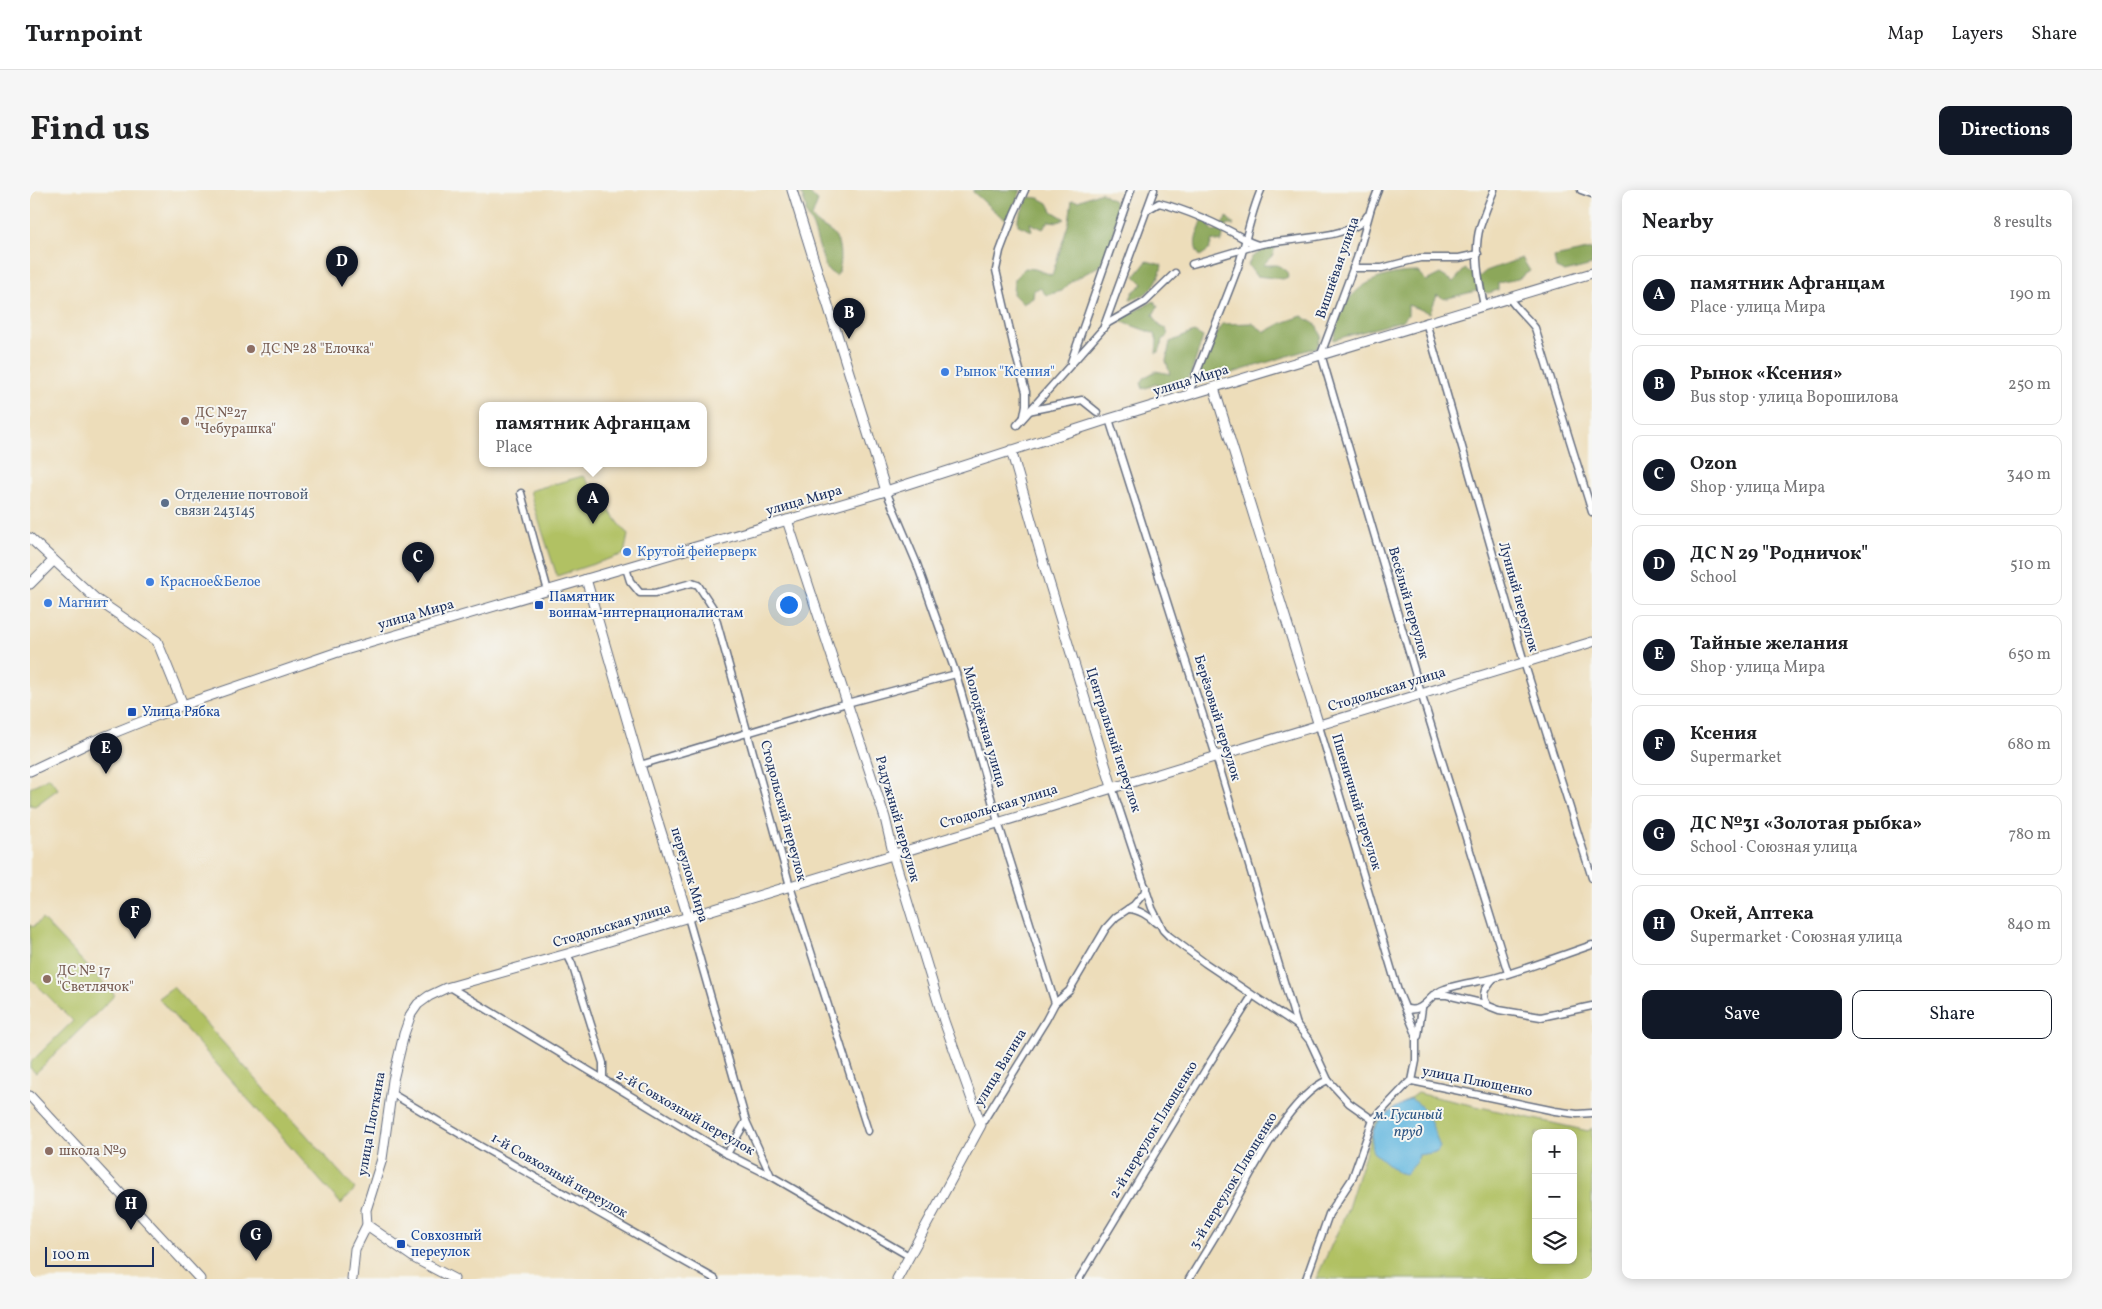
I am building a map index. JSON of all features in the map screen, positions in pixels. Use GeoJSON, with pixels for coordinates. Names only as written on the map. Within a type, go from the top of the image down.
{"type":"FeatureCollection","features":[{"type":"Feature","properties":{"kind":"street"},"geometry":{"type":"LineString","coordinates":[[792,190],[886,491]]}},
{"type":"Feature","properties":{"kind":"street"},"geometry":{"type":"LineString","coordinates":[[1025,190],[1004,242],[996,270],[1026,392],[1026,414]]}},
{"type":"Feature","properties":{"kind":"street"},"geometry":{"type":"LineString","coordinates":[[1068,368],[1089,314],[1131,190]]}},
{"type":"Feature","properties":{"kind":"street"},"geometry":{"type":"LineString","coordinates":[[1102,329],[1154,190]]}},
{"type":"Feature","properties":{"kind":"street"},"geometry":{"type":"LineString","coordinates":[[1188,396],[1243,250],[1261,190]]}},
{"type":"Feature","properties":{"kind":"street","name":"Вишнёвая улица"},"geometry":{"type":"LineString","coordinates":[[1321,354],[1353,268],[1378,190]]}},
{"type":"Feature","properties":{"kind":"street"},"geometry":{"type":"LineString","coordinates":[[1484,306],[1478,254],[1480,229],[1494,190]]}},
{"type":"Feature","properties":{"kind":"street"},"geometry":{"type":"LineString","coordinates":[[1581,190],[1592,194]]}},
{"type":"Feature","properties":{"kind":"street"},"geometry":{"type":"LineString","coordinates":[[1146,212],[1155,204],[1168,205],[1198,216],[1245,240],[1260,245]]}},
{"type":"Feature","properties":{"kind":"street"},"geometry":{"type":"LineString","coordinates":[[1192,264],[1260,245],[1315,237],[1351,229],[1361,225],[1371,208]]}},
{"type":"Feature","properties":{"kind":"street"},"geometry":{"type":"LineString","coordinates":[[1353,268],[1382,268],[1420,258],[1459,258],[1478,254]]}},
{"type":"Feature","properties":{"kind":"street"},"geometry":{"type":"LineString","coordinates":[[1017,424],[1102,329],[1112,320],[1145,302],[1175,273]]}},
{"type":"Feature","properties":{"kind":"street","name":"улица Мира"},"geometry":{"type":"LineString","coordinates":[[30,771],[91,742],[183,705],[335,653],[886,491],[1109,419],[1592,273]]}},
{"type":"Feature","properties":{"kind":"street"},"geometry":{"type":"LineString","coordinates":[[1510,299],[1535,328],[1592,512]]}},
{"type":"Feature","properties":{"kind":"street","name":"Лунный переулок"},"geometry":{"type":"LineString","coordinates":[[1426,322],[1524,662],[1592,878]]}},
{"type":"Feature","properties":{"kind":"street","name":"Весёлый переулок"},"geometry":{"type":"LineString","coordinates":[[1321,354],[1422,694],[1508,973]]}},
{"type":"Feature","properties":{"kind":"street","name":"Пшеничный переулок"},"geometry":{"type":"LineString","coordinates":[[1214,388],[1319,726],[1398,991],[1416,1034],[1417,1046],[1412,1081]]}},
{"type":"Feature","properties":{"kind":"street"},"geometry":{"type":"LineString","coordinates":[[1026,414],[1082,400],[1097,412]]}},
{"type":"Feature","properties":{"kind":"street","name":"Берёзовый переулок"},"geometry":{"type":"LineString","coordinates":[[1109,419],[1216,756],[1297,1025]]}},
{"type":"Feature","properties":{"kind":"street","name":"Центральный переулок"},"geometry":{"type":"LineString","coordinates":[[1011,450],[1112,787],[1152,908],[1163,930],[1169,936],[1252,996]]}},
{"type":"Feature","properties":{"kind":"street","name":"Молодёжная улица"},"geometry":{"type":"LineString","coordinates":[[886,491],[917,564],[956,674],[998,822],[1055,1003]]}},
{"type":"Feature","properties":{"kind":"street"},"geometry":{"type":"LineString","coordinates":[[521,493],[548,591]]}},
{"type":"Feature","properties":{"kind":"street","name":"Радужный переулок"},"geometry":{"type":"LineString","coordinates":[[787,520],[885,818],[944,1022],[980,1125]]}},
{"type":"Feature","properties":{"kind":"street"},"geometry":{"type":"LineString","coordinates":[[30,538],[96,599],[157,641],[183,705]]}},
{"type":"Feature","properties":{"kind":"street"},"geometry":{"type":"LineString","coordinates":[[30,584],[54,561]]}},
{"type":"Feature","properties":{"kind":"street","name":"Стодольский переулок"},"geometry":{"type":"LineString","coordinates":[[626,568],[630,581],[640,593],[654,593],[692,583],[698,585],[706,594],[713,608],[790,886],[868,1131]]}},
{"type":"Feature","properties":{"kind":"street","name":"переулок Мира"},"geometry":{"type":"LineString","coordinates":[[586,579],[640,766],[688,917],[746,1121],[771,1176]]}},
{"type":"Feature","properties":{"kind":"street","name":"Стодольская улица"},"geometry":{"type":"LineString","coordinates":[[418,1004],[429,996],[450,987],[567,954],[1592,642]]}},
{"type":"Feature","properties":{"kind":"street"},"geometry":{"type":"LineString","coordinates":[[640,766],[847,703],[956,674]]}},
{"type":"Feature","properties":{"kind":"street","name":"улица Вагина"},"geometry":{"type":"LineString","coordinates":[[897,1279],[980,1125],[1055,1003],[1069,990],[1106,928],[1140,899],[1146,886]]}},
{"type":"Feature","properties":{"kind":"street"},"geometry":{"type":"LineString","coordinates":[[1127,910],[1132,909],[1149,916],[1163,930]]}},
{"type":"Feature","properties":{"kind":"street"},"geometry":{"type":"LineString","coordinates":[[1407,1009],[1418,1010],[1422,1008],[1432,996],[1447,988],[1494,978],[1592,944]]}},
{"type":"Feature","properties":{"kind":"street"},"geometry":{"type":"LineString","coordinates":[[567,954],[572,964],[603,1063],[603,1079]]}},
{"type":"Feature","properties":{"kind":"street"},"geometry":{"type":"LineString","coordinates":[[1487,1004],[1484,992],[1494,978]]}},
{"type":"Feature","properties":{"kind":"street","name":"2-й Совхозный переулок"},"geometry":{"type":"LineString","coordinates":[[450,987],[727,1154],[771,1176],[909,1256]]}},
{"type":"Feature","properties":{"kind":"street"},"geometry":{"type":"LineString","coordinates":[[1432,996],[1447,995],[1487,1004],[1499,1010],[1541,1017],[1592,1006]]}},
{"type":"Feature","properties":{"kind":"street"},"geometry":{"type":"LineString","coordinates":[[1252,996],[1297,1025],[1310,1042],[1328,1080],[1349,1103],[1373,1120]]}},
{"type":"Feature","properties":{"kind":"street","name":"2-й переулок Плющенко"},"geometry":{"type":"LineString","coordinates":[[1079,1279],[1252,996]]}},
{"type":"Feature","properties":{"kind":"street","name":"улица Плоткина"},"geometry":{"type":"LineString","coordinates":[[352,1279],[357,1243],[367,1225],[366,1210],[382,1159],[391,1093],[404,1034],[411,1014],[418,1004]]}},
{"type":"Feature","properties":{"kind":"street"},"geometry":{"type":"LineString","coordinates":[[1417,1046],[1422,1008]]}},
{"type":"Feature","properties":{"kind":"street","name":"3-й переулок Плющенко"},"geometry":{"type":"LineString","coordinates":[[1188,1279],[1254,1166],[1290,1114],[1315,1087],[1328,1080]]}},
{"type":"Feature","properties":{"kind":"street","name":"улица Плющенко"},"geometry":{"type":"LineString","coordinates":[[1306,1279],[1329,1214],[1352,1179],[1373,1120],[1404,1086],[1412,1081],[1555,1111],[1577,1114],[1592,1113]]}},
{"type":"Feature","properties":{"kind":"street","name":"1-й Совхозный переулок"},"geometry":{"type":"LineString","coordinates":[[391,1093],[480,1146],[715,1279]]}},
{"type":"Feature","properties":{"kind":"street"},"geometry":{"type":"LineString","coordinates":[[30,1096],[200,1279]]}},
{"type":"Feature","properties":{"kind":"street"},"geometry":{"type":"LineString","coordinates":[[727,1154],[746,1121]]}},
{"type":"Feature","properties":{"kind":"street"},"geometry":{"type":"LineString","coordinates":[[367,1225],[416,1259],[454,1279]]}},
{"type":"Feature","properties":{"kind":"green space"},"geometry":{"type":"Polygon","coordinates":[[[800,190],[805,190],[818,201],[812,217],[833,234],[838,241],[840,263],[839,272],[836,276],[826,269],[800,190]]]}},
{"type":"Feature","properties":{"kind":"green space"},"geometry":{"type":"Polygon","coordinates":[[[973,190],[1021,190],[1008,220],[994,211],[973,190]]]}},
{"type":"Feature","properties":{"kind":"green space"},"geometry":{"type":"Polygon","coordinates":[[[1101,192],[1113,200],[1118,209],[1110,248],[1099,266],[1072,281],[1062,291],[1046,295],[1040,288],[1034,290],[1033,298],[1023,304],[1013,294],[1014,279],[1025,268],[1035,269],[1052,275],[1069,222],[1072,200],[1078,201],[1101,192]]]}},
{"type":"Feature","properties":{"kind":"green space"},"geometry":{"type":"Polygon","coordinates":[[[1029,197],[1039,198],[1048,203],[1052,211],[1065,219],[1058,222],[1049,221],[1043,229],[1030,223],[1032,231],[1018,225],[1018,218],[1029,197]]]}},
{"type":"Feature","properties":{"kind":"green space"},"geometry":{"type":"Polygon","coordinates":[[[1227,217],[1234,225],[1227,225],[1221,242],[1212,240],[1209,250],[1200,256],[1197,251],[1196,242],[1203,218],[1208,222],[1212,231],[1218,230],[1227,217]]]}},
{"type":"Feature","properties":{"kind":"green space"},"geometry":{"type":"Polygon","coordinates":[[[1276,243],[1273,255],[1263,265],[1277,265],[1287,271],[1288,277],[1283,279],[1256,276],[1248,265],[1252,257],[1276,243]]]}},
{"type":"Feature","properties":{"kind":"green space"},"geometry":{"type":"Polygon","coordinates":[[[1592,249],[1592,265],[1565,272],[1556,268],[1554,257],[1592,249]]]}},
{"type":"Feature","properties":{"kind":"green space"},"geometry":{"type":"Polygon","coordinates":[[[1522,258],[1530,271],[1518,279],[1498,283],[1498,290],[1489,293],[1476,291],[1444,299],[1437,295],[1430,313],[1408,305],[1408,315],[1401,321],[1333,340],[1346,303],[1360,288],[1378,278],[1397,273],[1418,272],[1426,281],[1440,274],[1453,282],[1465,269],[1479,277],[1486,271],[1522,258]]]}},
{"type":"Feature","properties":{"kind":"green space"},"geometry":{"type":"Polygon","coordinates":[[[1147,261],[1162,265],[1156,283],[1148,292],[1137,298],[1130,299],[1133,292],[1143,284],[1135,276],[1147,261]]]}},
{"type":"Feature","properties":{"kind":"green space"},"geometry":{"type":"Polygon","coordinates":[[[1154,301],[1158,306],[1153,315],[1160,326],[1166,329],[1168,335],[1163,340],[1159,352],[1156,353],[1157,341],[1155,334],[1119,319],[1154,301]]]}},
{"type":"Feature","properties":{"kind":"green space"},"geometry":{"type":"Polygon","coordinates":[[[1302,316],[1318,326],[1321,336],[1317,347],[1200,383],[1198,373],[1222,324],[1252,323],[1265,332],[1282,323],[1302,316]]]}},
{"type":"Feature","properties":{"kind":"green space"},"geometry":{"type":"Polygon","coordinates":[[[1194,332],[1203,337],[1191,374],[1183,384],[1169,387],[1156,384],[1143,389],[1141,383],[1145,377],[1156,371],[1170,374],[1166,361],[1170,342],[1194,332]]]}},
{"type":"Feature","properties":{"kind":"green space"},"geometry":{"type":"Polygon","coordinates":[[[583,476],[628,535],[624,554],[557,576],[529,491],[583,476]]]}},
{"type":"Feature","properties":{"kind":"green space"},"geometry":{"type":"Polygon","coordinates":[[[49,777],[58,789],[35,806],[30,805],[30,788],[49,777]]]}},
{"type":"Feature","properties":{"kind":"green space"},"geometry":{"type":"Polygon","coordinates":[[[42,919],[115,995],[36,1073],[30,1068],[30,1063],[73,1021],[30,978],[30,925],[33,927],[42,919]]]}},
{"type":"Feature","properties":{"kind":"green space"},"geometry":{"type":"Polygon","coordinates":[[[173,987],[355,1189],[341,1204],[158,998],[173,987]]]}},
{"type":"Feature","properties":{"kind":"green space"},"geometry":{"type":"Polygon","coordinates":[[[1417,1093],[1588,1131],[1592,1128],[1592,1279],[1316,1279],[1347,1211],[1375,1123],[1417,1093]]]}},
{"type":"Feature","properties":{"kind":"water","name":"м. Гусиный пруд"},"geometry":{"type":"Polygon","coordinates":[[[1410,1099],[1422,1107],[1426,1113],[1440,1147],[1437,1152],[1418,1155],[1416,1162],[1405,1174],[1397,1172],[1373,1152],[1372,1137],[1377,1123],[1382,1118],[1410,1099]]]}},
{"type":"Feature","properties":{"kind":"place","name":"ДС N 29 \"Родничок\""},"geometry":{"type":"Point","coordinates":[342,287]}},
{"type":"Feature","properties":{"kind":"place","name":"Рынок «Ксения»"},"geometry":{"type":"Point","coordinates":[849,339]}},
{"type":"Feature","properties":{"kind":"place","name":"ДС № 28 \"Елочка\""},"geometry":{"type":"Point","coordinates":[251,349]}},
{"type":"Feature","properties":{"kind":"place","name":"Рынок \"Ксения\""},"geometry":{"type":"Point","coordinates":[945,372]}},
{"type":"Feature","properties":{"kind":"place","name":"ДС №27 \"Чебурашка\""},"geometry":{"type":"Point","coordinates":[185,421]}},
{"type":"Feature","properties":{"kind":"place","name":"Отделение почтовой связи 243145"},"geometry":{"type":"Point","coordinates":[165,503]}},
{"type":"Feature","properties":{"kind":"place","name":"памятник Афганцам"},"geometry":{"type":"Point","coordinates":[593,524]}},
{"type":"Feature","properties":{"kind":"place","name":"Крутой фейерверк"},"geometry":{"type":"Point","coordinates":[627,552]}},
{"type":"Feature","properties":{"kind":"place","name":"Красное&Белое"},"geometry":{"type":"Point","coordinates":[150,582]}},
{"type":"Feature","properties":{"kind":"place","name":"Ozon"},"geometry":{"type":"Point","coordinates":[418,583]}},
{"type":"Feature","properties":{"kind":"place","name":"Магнит"},"geometry":{"type":"Point","coordinates":[48,603]}},
{"type":"Feature","properties":{"kind":"place","name":"Памятник воинам‐интернационалистам"},"geometry":{"type":"Point","coordinates":[539,605]}},
{"type":"Feature","properties":{"kind":"place","name":"Улица Рябка"},"geometry":{"type":"Point","coordinates":[132,712]}},
{"type":"Feature","properties":{"kind":"place","name":"Тайные желания"},"geometry":{"type":"Point","coordinates":[106,774]}},
{"type":"Feature","properties":{"kind":"place","name":"Ксения"},"geometry":{"type":"Point","coordinates":[135,939]}},
{"type":"Feature","properties":{"kind":"place","name":"ДС № 17 \"Светлячок\""},"geometry":{"type":"Point","coordinates":[47,979]}},
{"type":"Feature","properties":{"kind":"place","name":"школа №9"},"geometry":{"type":"Point","coordinates":[49,1151]}},
{"type":"Feature","properties":{"kind":"place","name":"Окей, Аптека"},"geometry":{"type":"Point","coordinates":[131,1230]}},
{"type":"Feature","properties":{"kind":"place","name":"Совхозный переулок"},"geometry":{"type":"Point","coordinates":[401,1244]}},
{"type":"Feature","properties":{"kind":"place","name":"ДС №31 «Золотая рыбка»"},"geometry":{"type":"Point","coordinates":[256,1261]}}]}
